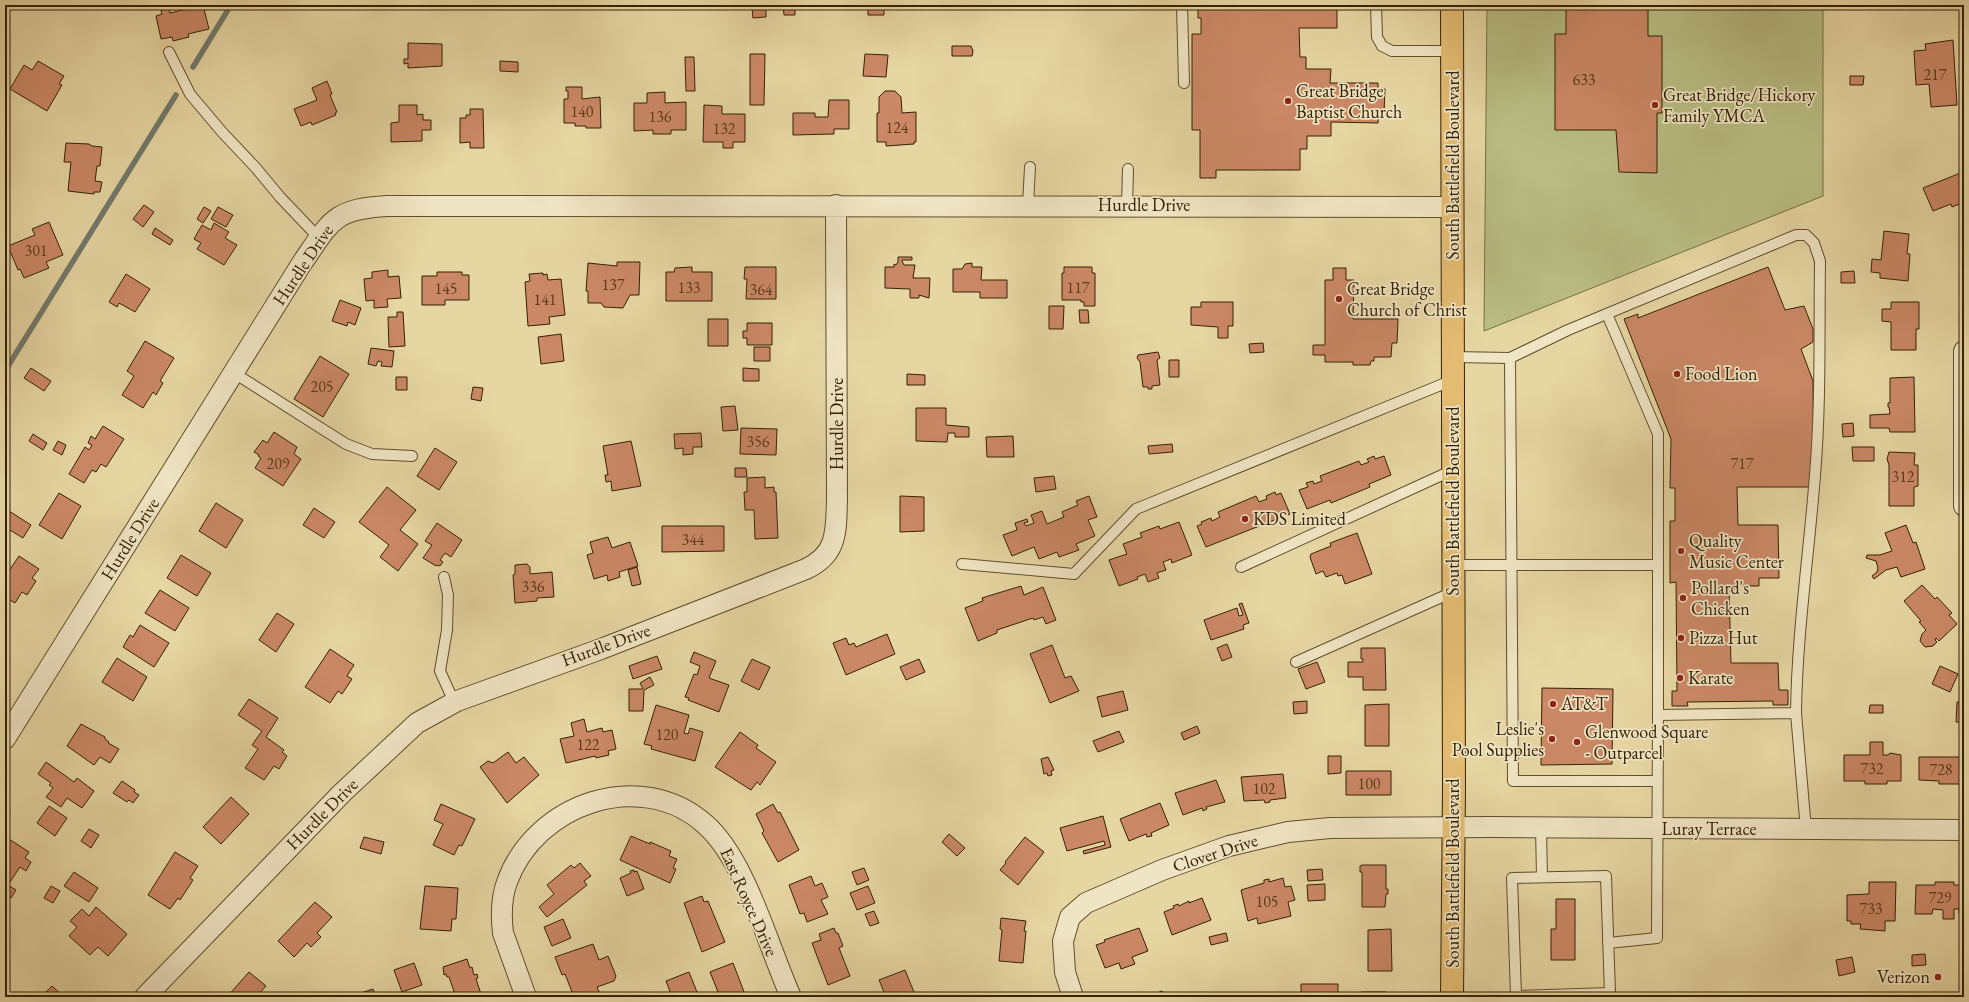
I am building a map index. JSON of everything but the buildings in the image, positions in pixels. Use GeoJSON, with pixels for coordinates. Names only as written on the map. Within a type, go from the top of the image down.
{"type":"FeatureCollection","features":[{"type":"Feature","properties":{"kind":"main road","name":"South Battlefield Boulevard"},"geometry":{"type":"LineString","coordinates":[[1452,5],[1452,997]]}},
{"type":"Feature","properties":{"kind":"street","name":"Hurdle Drive"},"geometry":{"type":"LineString","coordinates":[[5,739],[319,238],[332,221],[341,215],[367,207],[1127,205],[1452,207]]}},
{"type":"Feature","properties":{"kind":"street","name":"Hurdle Drive"},"geometry":{"type":"LineString","coordinates":[[145,997],[336,798],[417,723],[454,702],[547,667],[601,649],[806,569],[819,563],[825,558],[834,539],[837,500],[836,206]]}},
{"type":"Feature","properties":{"kind":"street"},"geometry":{"type":"LineString","coordinates":[[1964,351],[1964,506]]}},
{"type":"Feature","properties":{"kind":"street","name":"East Royce Drive"},"geometry":{"type":"LineString","coordinates":[[526,997],[503,933],[503,898],[507,881],[518,858],[539,832],[554,820],[580,806],[607,798],[632,796],[649,798],[675,805],[704,823],[718,837],[728,850],[747,890],[790,997]]}},
{"type":"Feature","properties":{"kind":"street","name":"Luray Terrace"},"geometry":{"type":"LineString","coordinates":[[1453,828],[1541,827],[1964,830]]}},
{"type":"Feature","properties":{"kind":"street","name":"Clover Drive"},"geometry":{"type":"LineString","coordinates":[[1073,997],[1063,959],[1065,931],[1070,917],[1086,903],[1100,896],[1162,870],[1229,846],[1288,832],[1330,828],[1453,828]]}},
{"type":"Feature","properties":{"kind":"lane"},"geometry":{"type":"LineString","coordinates":[[1182,5],[1184,84]]}},
{"type":"Feature","properties":{"kind":"lane"},"geometry":{"type":"LineString","coordinates":[[1376,5],[1377,38],[1382,46],[1392,51],[1452,51]]}},
{"type":"Feature","properties":{"kind":"lane"},"geometry":{"type":"LineString","coordinates":[[169,52],[190,94],[222,132],[256,168],[280,198],[319,238]]}},
{"type":"Feature","properties":{"kind":"lane"},"geometry":{"type":"LineString","coordinates":[[1028,205],[1030,167]]}},
{"type":"Feature","properties":{"kind":"lane"},"geometry":{"type":"LineString","coordinates":[[1127,205],[1128,169]]}},
{"type":"Feature","properties":{"kind":"lane"},"geometry":{"type":"LineString","coordinates":[[1453,357],[1510,358],[1607,314],[1796,235],[1806,235],[1814,243],[1820,261],[1816,460],[1796,666],[1796,713],[1806,830]]}},
{"type":"Feature","properties":{"kind":"lane"},"geometry":{"type":"LineString","coordinates":[[1607,314],[1658,434],[1657,938],[1608,943]]}},
{"type":"Feature","properties":{"kind":"lane"},"geometry":{"type":"LineString","coordinates":[[1510,358],[1514,781],[1657,781]]}},
{"type":"Feature","properties":{"kind":"lane"},"geometry":{"type":"LineString","coordinates":[[234,373],[346,444],[372,454],[412,456]]}},
{"type":"Feature","properties":{"kind":"lane"},"geometry":{"type":"LineString","coordinates":[[962,564],[1074,574],[1136,509],[1453,380]]}},
{"type":"Feature","properties":{"kind":"lane"},"geometry":{"type":"LineString","coordinates":[[1241,567],[1453,470]]}},
{"type":"Feature","properties":{"kind":"lane"},"geometry":{"type":"LineString","coordinates":[[1453,565],[1658,565]]}},
{"type":"Feature","properties":{"kind":"lane"},"geometry":{"type":"LineString","coordinates":[[444,577],[448,595],[447,630],[440,671],[454,702]]}},
{"type":"Feature","properties":{"kind":"lane"},"geometry":{"type":"LineString","coordinates":[[1296,662],[1453,592]]}},
{"type":"Feature","properties":{"kind":"lane"},"geometry":{"type":"LineString","coordinates":[[1658,715],[1796,713]]}},
{"type":"Feature","properties":{"kind":"lane"},"geometry":{"type":"LineString","coordinates":[[1541,827],[1542,877]]}},
{"type":"Feature","properties":{"kind":"lane"},"geometry":{"type":"LineString","coordinates":[[1606,876],[1610,993],[1516,996],[1512,878],[1542,877],[1606,876]]}},
{"type":"Feature","properties":{"kind":"green space","name":"Great Bridge/Hickory Family YMCA"},"geometry":{"type":"Polygon","coordinates":[[[1487,5],[1823,5],[1823,196],[1484,331],[1487,5]]]}},
{"type":"Feature","properties":{"kind":"waterway"},"geometry":{"type":"LineString","coordinates":[[193,67],[231,5]]}},
{"type":"Feature","properties":{"kind":"waterway"},"geometry":{"type":"LineString","coordinates":[[5,371],[176,95]]}},
{"type":"Feature","properties":{"kind":"place","name":"Great Bridge Baptist Church"},"geometry":{"type":"Point","coordinates":[1288,101]}},
{"type":"Feature","properties":{"kind":"place","name":"Great Bridge/Hickory Family YMCA"},"geometry":{"type":"Point","coordinates":[1655,105]}},
{"type":"Feature","properties":{"kind":"place","name":"Great Bridge Church of Christ"},"geometry":{"type":"Point","coordinates":[1339,299]}},
{"type":"Feature","properties":{"kind":"place","name":"Food Lion"},"geometry":{"type":"Point","coordinates":[1677,374]}},
{"type":"Feature","properties":{"kind":"place","name":"KDS Limited"},"geometry":{"type":"Point","coordinates":[1245,519]}},
{"type":"Feature","properties":{"kind":"place","name":"Quality Music Center"},"geometry":{"type":"Point","coordinates":[1681,551]}},
{"type":"Feature","properties":{"kind":"place","name":"Pollard's Chicken"},"geometry":{"type":"Point","coordinates":[1683,598]}},
{"type":"Feature","properties":{"kind":"place","name":"Pizza Hut"},"geometry":{"type":"Point","coordinates":[1681,638]}},
{"type":"Feature","properties":{"kind":"place","name":"Karate"},"geometry":{"type":"Point","coordinates":[1680,678]}},
{"type":"Feature","properties":{"kind":"place","name":"AT&T"},"geometry":{"type":"Point","coordinates":[1553,704]}},
{"type":"Feature","properties":{"kind":"place","name":"Leslie's Pool Supplies"},"geometry":{"type":"Point","coordinates":[1552,739]}},
{"type":"Feature","properties":{"kind":"place","name":"Glenwood Square - Outparcel"},"geometry":{"type":"Point","coordinates":[1577,742]}},
{"type":"Feature","properties":{"kind":"place","name":"Verizon"},"geometry":{"type":"Point","coordinates":[1938,977]}}]}
